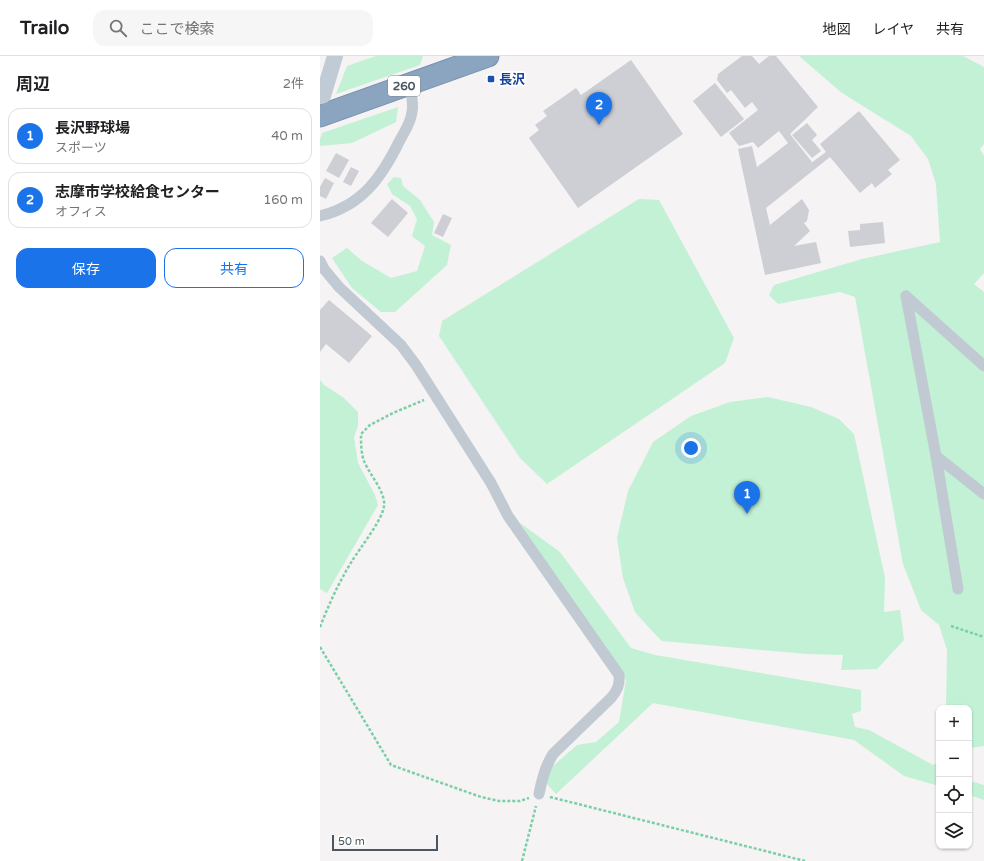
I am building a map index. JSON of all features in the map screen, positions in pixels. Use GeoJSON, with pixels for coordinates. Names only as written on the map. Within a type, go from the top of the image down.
{"type":"FeatureCollection","features":[{"type":"Feature","properties":{"kind":"highway","name":"260"},"geometry":{"type":"LineString","coordinates":[[322,106],[409,84],[488,56]]}},
{"type":"Feature","properties":{"kind":"street"},"geometry":{"type":"LineString","coordinates":[[322,106],[335,56]]}},
{"type":"Feature","properties":{"kind":"street"},"geometry":{"type":"LineString","coordinates":[[320,216],[335,212],[354,201],[369,189],[383,170],[410,121],[413,110],[409,84]]}},
{"type":"Feature","properties":{"kind":"street"},"geometry":{"type":"LineString","coordinates":[[320,261],[324,269],[339,287],[401,345],[491,483],[508,516],[619,675],[620,682],[617,691],[553,754],[542,776],[539,794]]}},
{"type":"Feature","properties":{"kind":"street"},"geometry":{"type":"LineString","coordinates":[[958,589],[936,456],[906,296],[984,366]]}},
{"type":"Feature","properties":{"kind":"street"},"geometry":{"type":"LineString","coordinates":[[936,456],[984,494]]}},
{"type":"Feature","properties":{"kind":"path"},"geometry":{"type":"LineString","coordinates":[[320,627],[334,594],[352,560],[382,516],[385,505],[383,496],[364,460],[361,446],[361,434],[370,425],[393,413],[435,395]]}},
{"type":"Feature","properties":{"kind":"path"},"geometry":{"type":"LineString","coordinates":[[951,626],[984,637]]}},
{"type":"Feature","properties":{"kind":"path"},"geometry":{"type":"LineString","coordinates":[[320,646],[391,765],[476,796],[499,801],[520,801],[539,794],[805,861]]}},
{"type":"Feature","properties":{"kind":"path"},"geometry":{"type":"LineString","coordinates":[[522,861],[539,794]]}},
{"type":"Feature","properties":{"kind":"green space"},"geometry":{"type":"Polygon","coordinates":[[[376,56],[423,56],[420,65],[336,94],[347,66],[376,56]]]}},
{"type":"Feature","properties":{"kind":"green space"},"geometry":{"type":"Polygon","coordinates":[[[799,56],[963,56],[984,67],[984,144],[980,149],[984,156],[984,273],[974,284],[984,292],[984,746],[972,748],[972,705],[946,705],[947,650],[939,625],[921,610],[903,564],[855,297],[840,292],[778,304],[769,295],[774,285],[862,259],[940,242],[936,184],[928,159],[911,136],[842,93],[799,56]]]}},
{"type":"Feature","properties":{"kind":"green space"},"geometry":{"type":"Polygon","coordinates":[[[398,107],[396,122],[352,143],[320,146],[322,133],[398,107]]]}},
{"type":"Feature","properties":{"kind":"green space"},"geometry":{"type":"Polygon","coordinates":[[[394,177],[401,178],[403,186],[420,200],[434,222],[432,235],[451,245],[447,265],[395,312],[381,312],[352,288],[332,258],[347,248],[362,261],[391,278],[417,271],[425,246],[412,236],[417,219],[410,206],[392,194],[387,184],[394,177]]]}},
{"type":"Feature","properties":{"kind":"green space"},"geometry":{"type":"Polygon","coordinates":[[[639,199],[659,200],[734,338],[725,363],[547,484],[520,458],[439,336],[442,321],[639,199]]]}},
{"type":"Feature","properties":{"kind":"green space"},"geometry":{"type":"Polygon","coordinates":[[[320,380],[324,385],[344,398],[358,412],[358,426],[354,437],[358,463],[375,495],[378,505],[327,593],[320,589],[320,380]]]}},
{"type":"Feature","properties":{"kind":"green space"},"geometry":{"type":"Polygon","coordinates":[[[768,397],[811,407],[839,419],[854,434],[885,578],[884,612],[900,610],[904,640],[877,669],[841,670],[843,655],[807,654],[662,641],[635,612],[623,578],[617,538],[628,491],[653,442],[691,416],[730,402],[768,397]]]}},
{"type":"Feature","properties":{"kind":"green space"},"geometry":{"type":"Polygon","coordinates":[[[520,523],[560,552],[631,648],[655,655],[861,690],[861,711],[852,714],[855,727],[869,730],[933,765],[936,764],[936,785],[904,776],[854,740],[653,703],[556,794],[546,783],[553,766],[577,745],[596,742],[619,722],[626,680],[520,523]]]}},
{"type":"Feature","properties":{"kind":"green space"},"geometry":{"type":"Polygon","coordinates":[[[972,782],[984,785],[984,800],[972,796],[972,782]]]}},
{"type":"Feature","properties":{"kind":"building"},"geometry":{"type":"Polygon","coordinates":[[[742,56],[752,56],[759,64],[769,56],[776,56],[818,107],[790,134],[812,162],[807,166],[826,152],[820,144],[859,111],[900,160],[888,170],[892,174],[875,188],[872,183],[860,193],[830,157],[766,208],[770,225],[802,199],[809,210],[807,221],[804,223],[810,231],[794,246],[816,242],[821,263],[765,275],[738,149],[752,146],[757,167],[788,143],[779,131],[758,148],[753,142],[739,146],[729,133],[758,110],[752,102],[745,108],[731,90],[727,93],[717,80],[718,74],[742,56]]]}},
{"type":"Feature","properties":{"kind":"building"},"geometry":{"type":"Polygon","coordinates":[[[631,60],[683,134],[578,208],[529,138],[539,130],[535,125],[547,116],[543,111],[576,88],[581,95],[631,60]]]}},
{"type":"Feature","properties":{"kind":"building"},"geometry":{"type":"Polygon","coordinates":[[[715,83],[744,119],[721,137],[693,101],[715,83]]]}},
{"type":"Feature","properties":{"kind":"building"},"geometry":{"type":"Polygon","coordinates":[[[807,123],[817,135],[812,140],[821,151],[812,158],[792,135],[807,123]]]}},
{"type":"Feature","properties":{"kind":"building"},"geometry":{"type":"Polygon","coordinates":[[[336,153],[349,160],[339,178],[326,171],[336,153]]]}},
{"type":"Feature","properties":{"kind":"building"},"geometry":{"type":"Polygon","coordinates":[[[351,167],[359,171],[351,186],[343,182],[351,167]]]}},
{"type":"Feature","properties":{"kind":"building"},"geometry":{"type":"Polygon","coordinates":[[[325,178],[334,183],[326,199],[320,196],[320,187],[325,178]]]}},
{"type":"Feature","properties":{"kind":"building"},"geometry":{"type":"Polygon","coordinates":[[[392,199],[408,213],[388,237],[371,223],[392,199]]]}},
{"type":"Feature","properties":{"kind":"building"},"geometry":{"type":"Polygon","coordinates":[[[443,214],[452,218],[443,237],[434,233],[443,214]]]}},
{"type":"Feature","properties":{"kind":"building"},"geometry":{"type":"Polygon","coordinates":[[[883,222],[885,243],[850,247],[848,231],[860,230],[860,224],[883,222]]]}},
{"type":"Feature","properties":{"kind":"building"},"geometry":{"type":"Polygon","coordinates":[[[329,300],[372,336],[349,363],[326,344],[320,352],[320,310],[329,300]]]}},
{"type":"Feature","properties":{"kind":"place","name":"長沢"},"geometry":{"type":"Point","coordinates":[491,79]}},
{"type":"Feature","properties":{"kind":"place","name":"志摩市学校給食センター"},"geometry":{"type":"Point","coordinates":[599,125]}},
{"type":"Feature","properties":{"kind":"place","name":"長沢野球場"},"geometry":{"type":"Point","coordinates":[747,514]}}]}
